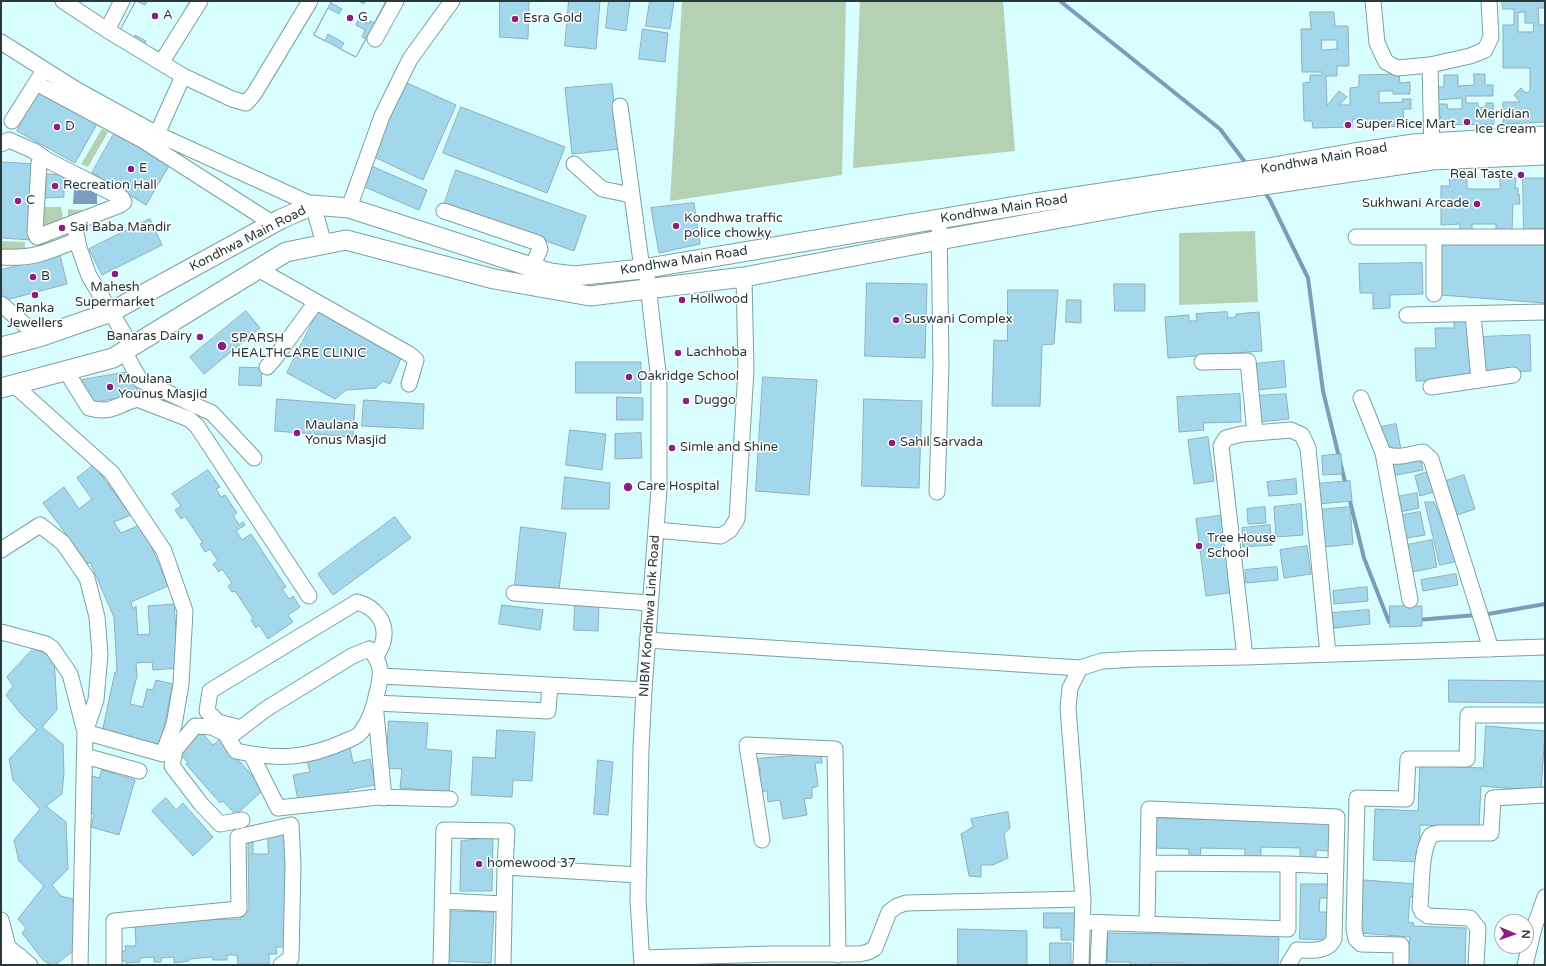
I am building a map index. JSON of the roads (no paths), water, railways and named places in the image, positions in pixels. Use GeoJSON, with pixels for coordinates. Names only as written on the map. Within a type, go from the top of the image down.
{"type":"FeatureCollection","features":[{"type":"Feature","properties":{"kind":"main road","name":"Kondhwa Main Road"},"geometry":{"type":"LineString","coordinates":[[7,386],[113,358],[286,252],[346,240],[494,279],[590,296],[744,277],[939,240],[1432,151],[1545,136]]}},
{"type":"Feature","properties":{"kind":"main road","name":"Kondhwa Main Road"},"geometry":{"type":"LineString","coordinates":[[1,347],[39,337],[111,312],[272,223],[314,205],[349,208],[550,273],[574,276],[644,268],[939,219],[1140,187],[1176,183],[1414,144],[1432,151],[1545,155]]}},
{"type":"Feature","properties":{"kind":"street"},"geometry":{"type":"LineString","coordinates":[[63,1],[107,30],[183,76],[232,99],[246,103],[254,94],[310,1]]}},
{"type":"Feature","properties":{"kind":"street"},"geometry":{"type":"LineString","coordinates":[[107,30],[122,1]]}},
{"type":"Feature","properties":{"kind":"street"},"geometry":{"type":"LineString","coordinates":[[161,63],[200,1]]}},
{"type":"Feature","properties":{"kind":"street"},"geometry":{"type":"LineString","coordinates":[[375,39],[396,1]]}},
{"type":"Feature","properties":{"kind":"street"},"geometry":{"type":"LineString","coordinates":[[349,208],[382,116],[410,59],[452,1]]}},
{"type":"Feature","properties":{"kind":"street"},"geometry":{"type":"LineString","coordinates":[[1373,1],[1377,43],[1386,62],[1397,68],[1430,65],[1470,56],[1485,50],[1491,37],[1489,1]]}},
{"type":"Feature","properties":{"kind":"street"},"geometry":{"type":"LineString","coordinates":[[1,42],[77,90],[157,134],[314,205],[324,244]]}},
{"type":"Feature","properties":{"kind":"street"},"geometry":{"type":"LineString","coordinates":[[1430,65],[1432,151]]}},
{"type":"Feature","properties":{"kind":"street"},"geometry":{"type":"LineString","coordinates":[[12,121],[44,69]]}},
{"type":"Feature","properties":{"kind":"street"},"geometry":{"type":"LineString","coordinates":[[157,134],[183,76]]}},
{"type":"Feature","properties":{"kind":"street"},"geometry":{"type":"LineString","coordinates":[[36,83],[144,141],[272,223]]}},
{"type":"Feature","properties":{"kind":"street","name":"NIBM Kondhwa Link Road"},"geometry":{"type":"LineString","coordinates":[[620,106],[632,195],[649,289],[659,380],[659,489],[644,690],[638,900],[642,961]]}},
{"type":"Feature","properties":{"kind":"street"},"geometry":{"type":"LineString","coordinates":[[1,144],[9,140],[34,151],[47,160],[122,198],[124,202],[120,205],[37,237],[35,232],[39,163],[42,160],[47,160]]}},
{"type":"Feature","properties":{"kind":"street"},"geometry":{"type":"LineString","coordinates":[[574,164],[602,189],[632,195]]}},
{"type":"Feature","properties":{"kind":"street"},"geometry":{"type":"LineString","coordinates":[[444,211],[538,243],[540,249],[532,267]]}},
{"type":"Feature","properties":{"kind":"street"},"geometry":{"type":"LineString","coordinates":[[937,492],[941,367],[939,219]]}},
{"type":"Feature","properties":{"kind":"street"},"geometry":{"type":"LineString","coordinates":[[74,223],[78,248],[88,276],[111,312],[140,380],[212,413],[254,458]]}},
{"type":"Feature","properties":{"kind":"street"},"geometry":{"type":"LineString","coordinates":[[1356,237],[1545,237]]}},
{"type":"Feature","properties":{"kind":"street"},"geometry":{"type":"LineString","coordinates":[[1434,237],[1434,294]]}},
{"type":"Feature","properties":{"kind":"street"},"geometry":{"type":"LineString","coordinates":[[1,257],[19,258],[42,255],[77,240]]}},
{"type":"Feature","properties":{"kind":"street"},"geometry":{"type":"LineString","coordinates":[[263,266],[316,302],[416,360],[409,384]]}},
{"type":"Feature","properties":{"kind":"street"},"geometry":{"type":"LineString","coordinates":[[263,266],[356,316]]}},
{"type":"Feature","properties":{"kind":"street"},"geometry":{"type":"LineString","coordinates":[[656,530],[721,536],[730,530],[737,520],[746,370],[744,277]]}},
{"type":"Feature","properties":{"kind":"street"},"geometry":{"type":"LineString","coordinates":[[267,367],[316,302]]}},
{"type":"Feature","properties":{"kind":"street"},"geometry":{"type":"LineString","coordinates":[[1,304],[39,337]]}},
{"type":"Feature","properties":{"kind":"street"},"geometry":{"type":"LineString","coordinates":[[1407,315],[1545,312]]}},
{"type":"Feature","properties":{"kind":"street"},"geometry":{"type":"LineString","coordinates":[[1474,314],[1479,380]]}},
{"type":"Feature","properties":{"kind":"street"},"geometry":{"type":"LineString","coordinates":[[1202,362],[1248,361],[1255,433]]}},
{"type":"Feature","properties":{"kind":"street"},"geometry":{"type":"LineString","coordinates":[[66,370],[89,408],[99,411],[110,410],[137,399],[189,419],[197,426],[309,596]]}},
{"type":"Feature","properties":{"kind":"street"},"geometry":{"type":"LineString","coordinates":[[1431,387],[1513,375]]}},
{"type":"Feature","properties":{"kind":"street"},"geometry":{"type":"LineString","coordinates":[[7,386],[112,473],[164,551],[185,611],[181,684],[174,725],[163,754],[85,732]]}},
{"type":"Feature","properties":{"kind":"street"},"geometry":{"type":"LineString","coordinates":[[1361,398],[1383,453],[1410,600]]}},
{"type":"Feature","properties":{"kind":"street"},"geometry":{"type":"LineString","coordinates":[[1245,657],[1221,446],[1226,438],[1242,434],[1291,430],[1302,435],[1308,448],[1328,654]]}},
{"type":"Feature","properties":{"kind":"street"},"geometry":{"type":"LineString","coordinates":[[1383,453],[1394,457],[1423,452],[1431,459],[1491,650]]}},
{"type":"Feature","properties":{"kind":"street"},"geometry":{"type":"LineString","coordinates":[[1,550],[40,525],[63,543],[87,578],[97,617],[100,654],[96,700],[85,732]]}},
{"type":"Feature","properties":{"kind":"street"},"geometry":{"type":"LineString","coordinates":[[514,593],[650,604]]}},
{"type":"Feature","properties":{"kind":"street"},"geometry":{"type":"LineString","coordinates":[[236,732],[218,722],[207,711],[210,691],[356,602],[367,605],[376,613],[383,626],[383,642],[376,657]]}},
{"type":"Feature","properties":{"kind":"street"},"geometry":{"type":"LineString","coordinates":[[1,632],[46,644],[52,648],[70,674],[85,732],[80,965]]}},
{"type":"Feature","properties":{"kind":"street"},"geometry":{"type":"LineString","coordinates":[[647,640],[1080,668],[1102,661],[1491,650],[1545,647]]}},
{"type":"Feature","properties":{"kind":"street"},"geometry":{"type":"LineString","coordinates":[[369,649],[376,657],[381,676],[374,710],[361,734],[333,747],[301,756],[283,757],[236,751],[228,738],[266,709],[352,656],[369,649]]}},
{"type":"Feature","properties":{"kind":"street"},"geometry":{"type":"LineString","coordinates":[[1080,668],[1070,688],[1068,708],[1083,899],[1081,965]]}},
{"type":"Feature","properties":{"kind":"street"},"geometry":{"type":"LineString","coordinates":[[381,676],[644,690]]}},
{"type":"Feature","properties":{"kind":"street"},"geometry":{"type":"LineString","coordinates":[[375,703],[548,711],[550,685]]}},
{"type":"Feature","properties":{"kind":"street"},"geometry":{"type":"LineString","coordinates":[[375,703],[384,798]]}},
{"type":"Feature","properties":{"kind":"street"},"geometry":{"type":"LineString","coordinates":[[1401,965],[1401,945],[1362,944],[1356,939],[1354,929],[1357,798],[1406,799],[1408,759],[1467,759],[1468,715],[1545,715]]}},
{"type":"Feature","properties":{"kind":"street"},"geometry":{"type":"LineString","coordinates":[[236,732],[212,727],[195,726],[175,750],[172,766],[201,804],[220,824],[242,820]]}},
{"type":"Feature","properties":{"kind":"street"},"geometry":{"type":"LineString","coordinates":[[762,840],[747,746],[835,749],[838,954]]}},
{"type":"Feature","properties":{"kind":"street"},"geometry":{"type":"LineString","coordinates":[[251,754],[278,808],[384,798],[450,799]]}},
{"type":"Feature","properties":{"kind":"street"},"geometry":{"type":"LineString","coordinates":[[85,756],[139,771]]}},
{"type":"Feature","properties":{"kind":"street"},"geometry":{"type":"LineString","coordinates":[[1476,965],[1478,928],[1474,922],[1470,918],[1428,916],[1422,912],[1420,907],[1424,856],[1427,840],[1431,835],[1438,834],[1491,833],[1493,798],[1545,795]]}},
{"type":"Feature","properties":{"kind":"street"},"geometry":{"type":"LineString","coordinates":[[1147,924],[1149,809],[1337,818],[1334,939],[1332,943],[1323,949],[1297,950],[1288,965]]}},
{"type":"Feature","properties":{"kind":"street"},"geometry":{"type":"LineString","coordinates":[[114,965],[114,921],[238,909],[238,837],[291,825],[293,865],[291,958],[281,965]]}},
{"type":"Feature","properties":{"kind":"street"},"geometry":{"type":"LineString","coordinates":[[441,965],[444,830],[507,831],[503,965]]}},
{"type":"Feature","properties":{"kind":"street"},"geometry":{"type":"LineString","coordinates":[[1148,863],[1288,864],[1335,866]]}},
{"type":"Feature","properties":{"kind":"street"},"geometry":{"type":"LineString","coordinates":[[1083,922],[1288,929],[1288,864]]}},
{"type":"Feature","properties":{"kind":"street"},"geometry":{"type":"LineString","coordinates":[[505,867],[639,875]]}},
{"type":"Feature","properties":{"kind":"street"},"geometry":{"type":"LineString","coordinates":[[1525,965],[1534,928],[1545,897]]}},
{"type":"Feature","properties":{"kind":"street"},"geometry":{"type":"LineString","coordinates":[[642,961],[765,955],[859,954],[868,952],[875,948],[889,912],[898,906],[906,904],[1083,899]]}},
{"type":"Feature","properties":{"kind":"street"},"geometry":{"type":"LineString","coordinates":[[442,901],[504,904]]}},
{"type":"Feature","properties":{"kind":"street"},"geometry":{"type":"LineString","coordinates":[[1,920],[8,947],[25,961]]}},
{"type":"Feature","properties":{"kind":"street"},"geometry":{"type":"LineString","coordinates":[[1098,965],[1100,923]]}},
{"type":"Feature","properties":{"kind":"street"},"geometry":{"type":"LineString","coordinates":[[1,958],[25,961]]}},
{"type":"Feature","properties":{"kind":"water"},"geometry":{"type":"Polygon","coordinates":[[[74,189],[97,191],[97,204],[73,204],[74,189]]]}},
{"type":"Feature","properties":{"kind":"waterway"},"geometry":{"type":"LineString","coordinates":[[1060,1],[1220,129],[1248,166]]}},
{"type":"Feature","properties":{"kind":"waterway"},"geometry":{"type":"LineString","coordinates":[[1265,193],[1270,200],[1308,278],[1323,391],[1346,486]]}},
{"type":"Feature","properties":{"kind":"waterway"},"geometry":{"type":"LineString","coordinates":[[1349,497],[1364,558],[1389,622],[1394,622]]}},
{"type":"Feature","properties":{"kind":"waterway"},"geometry":{"type":"LineString","coordinates":[[1417,620],[1488,614],[1545,604]]}},
{"type":"Feature","properties":{"kind":"place","name":"A"},"geometry":{"type":"Point","coordinates":[155,16]}},
{"type":"Feature","properties":{"kind":"place","name":"G"},"geometry":{"type":"Point","coordinates":[350,18]}},
{"type":"Feature","properties":{"kind":"place","name":"Esra Gold"},"geometry":{"type":"Point","coordinates":[515,19]}},
{"type":"Feature","properties":{"kind":"place","name":"Meridian Ice Cream"},"geometry":{"type":"Point","coordinates":[1467,122]}},
{"type":"Feature","properties":{"kind":"place","name":"Super Rice Mart"},"geometry":{"type":"Point","coordinates":[1348,125]}},
{"type":"Feature","properties":{"kind":"place","name":"D"},"geometry":{"type":"Point","coordinates":[57,127]}},
{"type":"Feature","properties":{"kind":"place","name":"E"},"geometry":{"type":"Point","coordinates":[131,169]}},
{"type":"Feature","properties":{"kind":"place","name":"Real Taste"},"geometry":{"type":"Point","coordinates":[1521,175]}},
{"type":"Feature","properties":{"kind":"place","name":"Recreation Hall"},"geometry":{"type":"Point","coordinates":[55,186]}},
{"type":"Feature","properties":{"kind":"place","name":"C"},"geometry":{"type":"Point","coordinates":[18,201]}},
{"type":"Feature","properties":{"kind":"place","name":"Sukhwani Arcade"},"geometry":{"type":"Point","coordinates":[1477,204]}},
{"type":"Feature","properties":{"kind":"place","name":"Kondhwa traffic police chowky"},"geometry":{"type":"Point","coordinates":[676,226]}},
{"type":"Feature","properties":{"kind":"place","name":"Sai Baba Mandir"},"geometry":{"type":"Point","coordinates":[62,228]}},
{"type":"Feature","properties":{"kind":"place","name":"Mahesh Supermarket"},"geometry":{"type":"Point","coordinates":[115,274]}},
{"type":"Feature","properties":{"kind":"place","name":"B"},"geometry":{"type":"Point","coordinates":[33,277]}},
{"type":"Feature","properties":{"kind":"place","name":"Ranka Jewellers"},"geometry":{"type":"Point","coordinates":[35,295]}},
{"type":"Feature","properties":{"kind":"place","name":"Hollwood"},"geometry":{"type":"Point","coordinates":[682,300]}},
{"type":"Feature","properties":{"kind":"place","name":"Suswani Complex"},"geometry":{"type":"Point","coordinates":[896,320]}},
{"type":"Feature","properties":{"kind":"place","name":"Banaras Dairy"},"geometry":{"type":"Point","coordinates":[200,337]}},
{"type":"Feature","properties":{"kind":"place","name":"SPARSH HEALTHCARE CLINIC"},"geometry":{"type":"Point","coordinates":[222,346]}},
{"type":"Feature","properties":{"kind":"place","name":"Lachhoba"},"geometry":{"type":"Point","coordinates":[678,353]}},
{"type":"Feature","properties":{"kind":"place","name":"Oakridge School"},"geometry":{"type":"Point","coordinates":[629,377]}},
{"type":"Feature","properties":{"kind":"place","name":"Moulana Younus Masjid"},"geometry":{"type":"Point","coordinates":[110,387]}},
{"type":"Feature","properties":{"kind":"place","name":"Duggo"},"geometry":{"type":"Point","coordinates":[686,401]}},
{"type":"Feature","properties":{"kind":"place","name":"Maulana Yonus Masjid"},"geometry":{"type":"Point","coordinates":[297,433]}},
{"type":"Feature","properties":{"kind":"place","name":"Sahil Sarvada"},"geometry":{"type":"Point","coordinates":[892,443]}},
{"type":"Feature","properties":{"kind":"place","name":"Simle and Shine"},"geometry":{"type":"Point","coordinates":[672,448]}},
{"type":"Feature","properties":{"kind":"place","name":"Care Hospital"},"geometry":{"type":"Point","coordinates":[628,487]}},
{"type":"Feature","properties":{"kind":"place","name":"Tree House School"},"geometry":{"type":"Point","coordinates":[1199,546]}},
{"type":"Feature","properties":{"kind":"place","name":"homewood 37"},"geometry":{"type":"Point","coordinates":[479,864]}}]}
